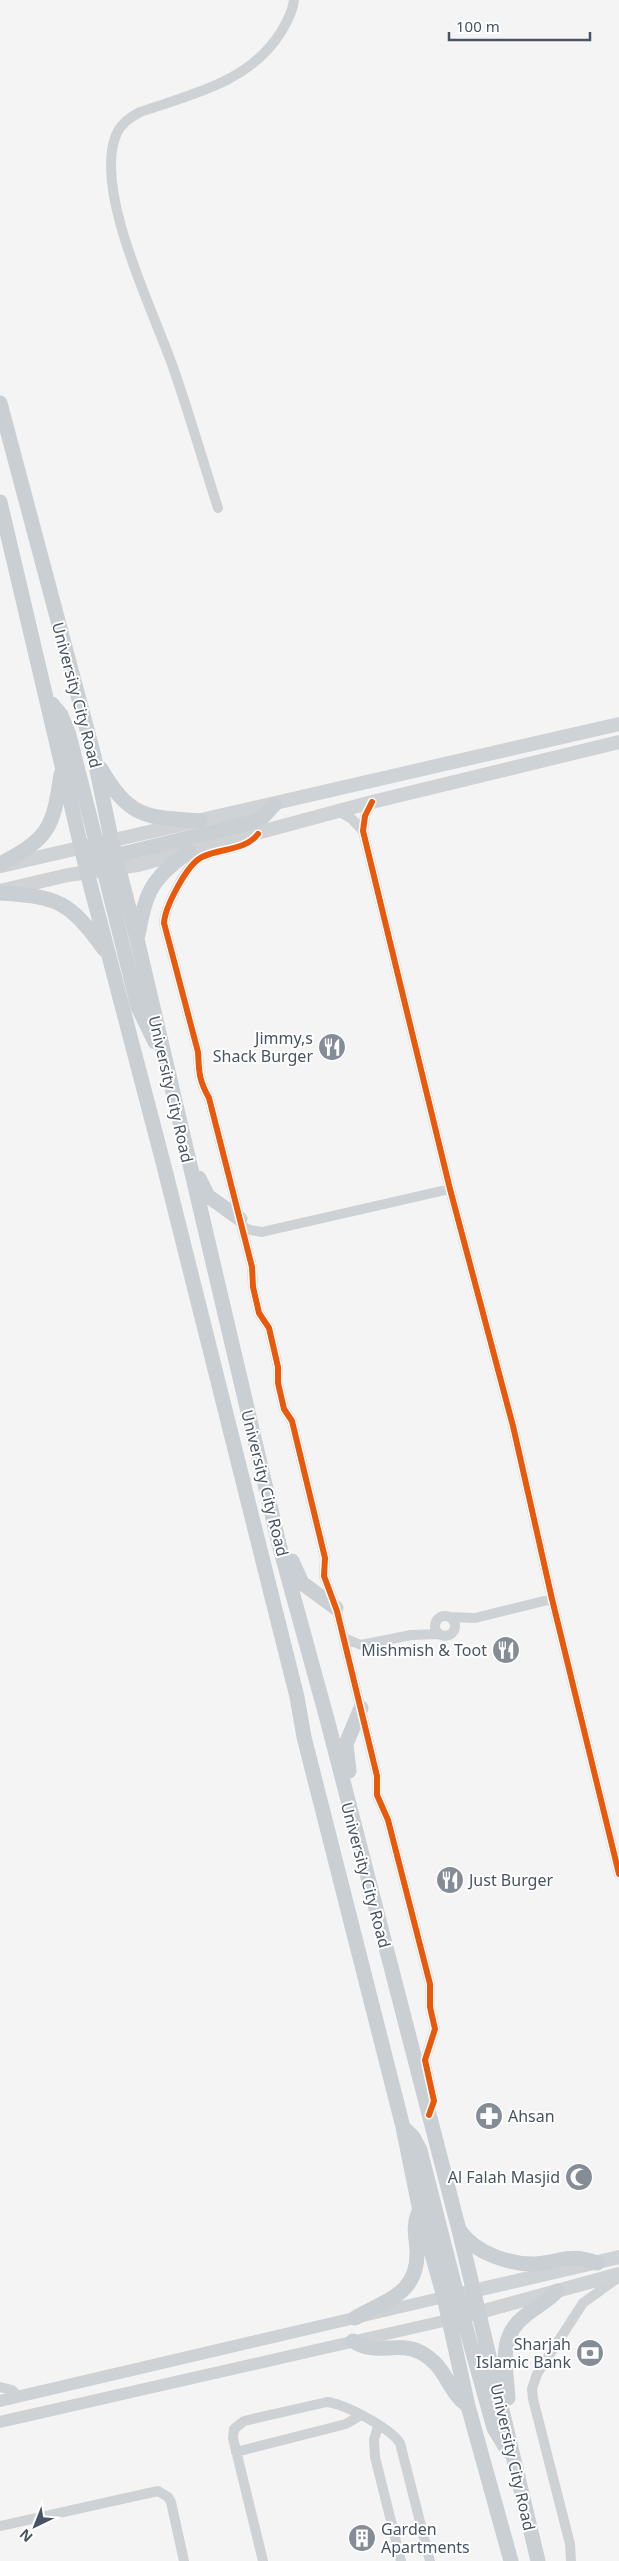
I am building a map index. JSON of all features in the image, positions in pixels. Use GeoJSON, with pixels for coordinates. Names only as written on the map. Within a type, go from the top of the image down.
{"type":"FeatureCollection","features":[{"type":"Feature","properties":{"kind":"main road","name":"University City Road"},"geometry":{"type":"LineString","coordinates":[[0,403],[94,756],[105,859],[109,957],[164,1166],[403,2127],[420,2211],[450,2296],[468,2406],[511,2561]]}},
{"type":"Feature","properties":{"kind":"main road","name":"University City Road"},"geometry":{"type":"LineString","coordinates":[[0,502],[82,849],[105,859],[137,939],[279,1544],[459,2230],[538,2561]]}},
{"type":"Feature","properties":{"kind":"main road"},"geometry":{"type":"LineString","coordinates":[[48,700],[66,726],[105,859],[138,1007],[148,1030],[162,1052]]}},
{"type":"Feature","properties":{"kind":"main road"},"geometry":{"type":"LineString","coordinates":[[105,859],[200,821],[619,724]]}},
{"type":"Feature","properties":{"kind":"main road"},"geometry":{"type":"LineString","coordinates":[[0,865],[82,849],[105,859],[189,852],[372,802],[619,742]]}},
{"type":"Feature","properties":{"kind":"main road"},"geometry":{"type":"LineString","coordinates":[[94,756],[114,790],[130,807],[153,817],[200,821]]}},
{"type":"Feature","properties":{"kind":"main road"},"geometry":{"type":"LineString","coordinates":[[0,865],[31,847],[48,829],[56,808],[62,765]]}},
{"type":"Feature","properties":{"kind":"main road"},"geometry":{"type":"LineString","coordinates":[[0,892],[105,859],[249,823],[264,817],[274,805]]}},
{"type":"Feature","properties":{"kind":"main road"},"geometry":{"type":"LineString","coordinates":[[137,939],[146,898],[153,883],[165,870],[189,852]]}},
{"type":"Feature","properties":{"kind":"main road"},"geometry":{"type":"LineString","coordinates":[[0,892],[43,897],[62,904],[81,918],[109,957]]}},
{"type":"Feature","properties":{"kind":"main road"},"geometry":{"type":"LineString","coordinates":[[188,1161],[208,1196],[241,1223]]}},
{"type":"Feature","properties":{"kind":"main road"},"geometry":{"type":"LineString","coordinates":[[279,1544],[291,1558],[299,1579],[336,1608]]}},
{"type":"Feature","properties":{"kind":"main road"},"geometry":{"type":"LineString","coordinates":[[345,1794],[349,1775],[346,1744],[361,1708]]}},
{"type":"Feature","properties":{"kind":"main road"},"geometry":{"type":"LineString","coordinates":[[403,2127],[413,2137],[420,2150],[450,2296],[479,2313]]}},
{"type":"Feature","properties":{"kind":"main road"},"geometry":{"type":"LineString","coordinates":[[355,2318],[395,2297],[411,2282],[416,2267],[415,2225],[420,2211]]}},
{"type":"Feature","properties":{"kind":"main road"},"geometry":{"type":"LineString","coordinates":[[459,2230],[472,2244],[483,2251],[520,2262],[540,2264],[572,2258],[597,2263]]}},
{"type":"Feature","properties":{"kind":"main road"},"geometry":{"type":"LineString","coordinates":[[450,2296],[619,2257]]}},
{"type":"Feature","properties":{"kind":"main road"},"geometry":{"type":"LineString","coordinates":[[513,2456],[502,2443],[494,2428],[455,2318],[619,2276]]}},
{"type":"Feature","properties":{"kind":"main road"},"geometry":{"type":"LineString","coordinates":[[504,2414],[508,2398],[504,2362],[507,2340],[519,2321],[557,2291]]}},
{"type":"Feature","properties":{"kind":"main road"},"geometry":{"type":"LineString","coordinates":[[353,2341],[370,2349],[405,2347],[426,2356],[443,2371],[456,2395],[468,2406]]}},
{"type":"Feature","properties":{"kind":"street"},"geometry":{"type":"LineString","coordinates":[[218,508],[175,372],[142,290],[126,243],[114,191],[112,149],[120,127],[129,118],[140,112],[225,82],[260,59],[285,26],[294,0]]}},
{"type":"Feature","properties":{"kind":"street"},"geometry":{"type":"LineString","coordinates":[[372,802],[366,816],[363,831],[450,1189],[513,1426],[552,1599],[619,1874]]}},
{"type":"Feature","properties":{"kind":"street"},"geometry":{"type":"LineString","coordinates":[[338,811],[352,819],[363,831]]}},
{"type":"Feature","properties":{"kind":"street"},"geometry":{"type":"LineString","coordinates":[[258,834],[247,843],[197,860],[170,901],[164,916],[167,940],[198,1052],[197,1068],[202,1088],[209,1098],[248,1250],[253,1271],[252,1288],[259,1312],[269,1328],[278,1367],[278,1383],[284,1409],[292,1421],[324,1554],[324,1576],[336,1608],[344,1638],[377,1776],[377,1795],[388,1820],[430,1984],[430,2007],[435,2032],[425,2060],[434,2101],[429,2115]]}},
{"type":"Feature","properties":{"kind":"street"},"geometry":{"type":"LineString","coordinates":[[241,1223],[254,1232],[268,1231],[450,1189]]}},
{"type":"Feature","properties":{"kind":"street"},"geometry":{"type":"LineString","coordinates":[[248,1250],[259,1237],[268,1231]]}},
{"type":"Feature","properties":{"kind":"street"},"geometry":{"type":"LineString","coordinates":[[411,1635],[443,1616],[475,1618],[552,1599]]}},
{"type":"Feature","properties":{"kind":"street"},"geometry":{"type":"LineString","coordinates":[[450,1617],[455,1623],[454,1631]]}},
{"type":"Feature","properties":{"kind":"street"},"geometry":{"type":"LineString","coordinates":[[344,1638],[356,1644],[411,1635],[438,1634],[448,1636],[475,1618]]}},
{"type":"Feature","properties":{"kind":"street"},"geometry":{"type":"LineString","coordinates":[[434,1623],[438,1634]]}},
{"type":"Feature","properties":{"kind":"street"},"geometry":{"type":"LineString","coordinates":[[350,1663],[358,1652],[370,1643]]}},
{"type":"Feature","properties":{"kind":"street"},"geometry":{"type":"LineString","coordinates":[[571,2561],[570,2544],[534,2399],[533,2384],[536,2374],[579,2308],[593,2294],[619,2276]]}},
{"type":"Feature","properties":{"kind":"street"},"geometry":{"type":"LineString","coordinates":[[0,2401],[450,2296]]}},
{"type":"Feature","properties":{"kind":"street"},"geometry":{"type":"LineString","coordinates":[[0,2422],[455,2318]]}},
{"type":"Feature","properties":{"kind":"street"},"geometry":{"type":"LineString","coordinates":[[0,2387],[12,2390],[19,2396]]}},
{"type":"Feature","properties":{"kind":"street"},"geometry":{"type":"LineString","coordinates":[[263,2561],[236,2452],[233,2434],[236,2425],[244,2421],[327,2402],[340,2404],[395,2436],[402,2447],[430,2561]]}},
{"type":"Feature","properties":{"kind":"street"},"geometry":{"type":"LineString","coordinates":[[236,2452],[346,2424],[361,2416]]}},
{"type":"Feature","properties":{"kind":"street"},"geometry":{"type":"LineString","coordinates":[[378,2426],[374,2440],[376,2457],[401,2561]]}},
{"type":"Feature","properties":{"kind":"street"},"geometry":{"type":"LineString","coordinates":[[0,2526],[158,2491],[164,2494],[171,2502],[184,2561]]}},
{"type":"Feature","properties":{"kind":"cycle path"},"geometry":{"type":"LineString","coordinates":[[372,802],[365,816],[363,831],[450,1189],[513,1426],[552,1599],[619,1874]]}},
{"type":"Feature","properties":{"kind":"cycle path"},"geometry":{"type":"LineString","coordinates":[[258,834],[246,844],[209,854],[196,861],[178,887],[168,907],[164,923],[198,1052],[201,1081],[209,1098],[252,1267],[253,1287],[259,1313],[269,1328],[278,1367],[278,1383],[284,1409],[292,1421],[325,1558],[324,1576],[337,1611],[377,1776],[377,1795],[388,1820],[430,1984],[430,2007],[435,2029],[425,2060],[434,2101],[429,2115]]}},
{"type":"Feature","properties":{"kind":"place","name":"Jimmy,s Shack Burger"},"geometry":{"type":"Point","coordinates":[332,1047]}},
{"type":"Feature","properties":{"kind":"place","name":"Mishmish & Toot"},"geometry":{"type":"Point","coordinates":[506,1650]}},
{"type":"Feature","properties":{"kind":"place","name":"Just Burger"},"geometry":{"type":"Point","coordinates":[450,1880]}},
{"type":"Feature","properties":{"kind":"place","name":"Ahsan"},"geometry":{"type":"Point","coordinates":[489,2116]}},
{"type":"Feature","properties":{"kind":"place","name":"Al Falah Masjid"},"geometry":{"type":"Point","coordinates":[579,2177]}},
{"type":"Feature","properties":{"kind":"place","name":"Sharjah Islamic Bank"},"geometry":{"type":"Point","coordinates":[590,2353]}},
{"type":"Feature","properties":{"kind":"place","name":"Garden Apartments"},"geometry":{"type":"Point","coordinates":[362,2538]}}]}
